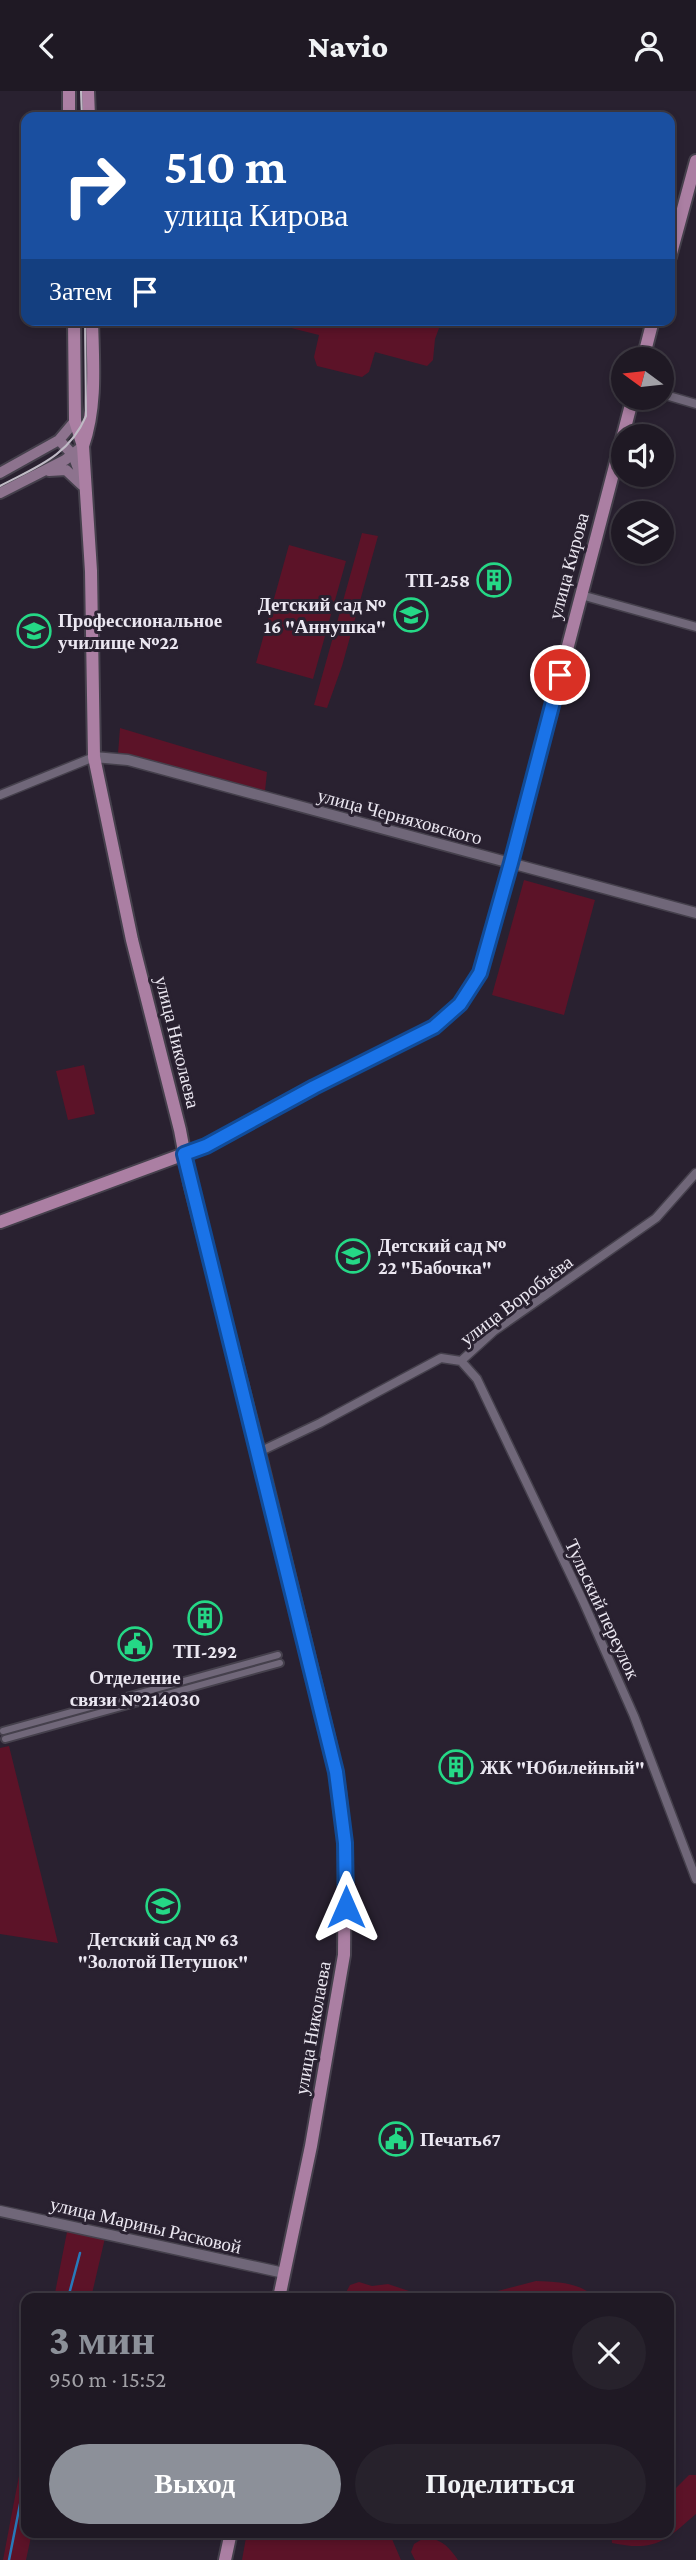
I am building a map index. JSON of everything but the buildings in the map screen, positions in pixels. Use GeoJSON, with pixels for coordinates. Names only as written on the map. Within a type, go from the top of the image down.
{"type":"FeatureCollection","features":[{"type":"Feature","properties":{"kind":"main road"},"geometry":{"type":"LineString","coordinates":[[69,91],[69,112]]}},
{"type":"Feature","properties":{"kind":"main road"},"geometry":{"type":"LineString","coordinates":[[88,91],[89,112]]}},
{"type":"Feature","properties":{"kind":"main road"},"geometry":{"type":"LineString","coordinates":[[675,239],[696,161]]}},
{"type":"Feature","properties":{"kind":"main road","name":"улица Николаева"},"geometry":{"type":"LineString","coordinates":[[74,326],[75,421],[87,490],[91,571],[94,757],[132,940],[154,1020],[184,1154],[336,1772],[346,1853],[343,1964],[311,2146],[280,2293]]}},
{"type":"Feature","properties":{"kind":"main road","name":"улица Николаева"},"geometry":{"type":"LineString","coordinates":[[78,450],[89,430],[93,398],[92,326]]}},
{"type":"Feature","properties":{"kind":"main road"},"geometry":{"type":"LineString","coordinates":[[646,347],[651,326]]}},
{"type":"Feature","properties":{"kind":"main road","name":"улица Кирова"},"geometry":{"type":"LineString","coordinates":[[0,1222],[206,1146],[314,1087],[434,1027],[460,1004],[480,973],[630,410]]}},
{"type":"Feature","properties":{"kind":"main road"},"geometry":{"type":"LineString","coordinates":[[0,473],[59,440],[75,421]]}},
{"type":"Feature","properties":{"kind":"main road"},"geometry":{"type":"LineString","coordinates":[[59,440],[78,450]]}},
{"type":"Feature","properties":{"kind":"main road"},"geometry":{"type":"LineString","coordinates":[[0,493],[78,450]]}},
{"type":"Feature","properties":{"kind":"main road"},"geometry":{"type":"LineString","coordinates":[[42,472],[66,470],[87,490]]}},
{"type":"Feature","properties":{"kind":"main road"},"geometry":{"type":"LineString","coordinates":[[225,2560],[230,2538]]}},
{"type":"Feature","properties":{"kind":"street"},"geometry":{"type":"LineString","coordinates":[[674,398],[696,404]]}},
{"type":"Feature","properties":{"kind":"street"},"geometry":{"type":"LineString","coordinates":[[581,595],[696,627]]}},
{"type":"Feature","properties":{"kind":"street"},"geometry":{"type":"LineString","coordinates":[[0,795],[94,757]]}},
{"type":"Feature","properties":{"kind":"street","name":"улица Черняховского"},"geometry":{"type":"LineString","coordinates":[[94,757],[128,760],[696,913]]}},
{"type":"Feature","properties":{"kind":"street","name":"улица Воробьёва"},"geometry":{"type":"LineString","coordinates":[[259,1452],[320,1423],[441,1358],[461,1361],[494,1331],[656,1219],[696,1173]]}},
{"type":"Feature","properties":{"kind":"street","name":"Тульский переулок"},"geometry":{"type":"LineString","coordinates":[[461,1361],[477,1379],[583,1601],[635,1716],[696,1879]]}},
{"type":"Feature","properties":{"kind":"street"},"geometry":{"type":"LineString","coordinates":[[3,1731],[278,1655]]}},
{"type":"Feature","properties":{"kind":"street"},"geometry":{"type":"LineString","coordinates":[[5,1739],[281,1663]]}},
{"type":"Feature","properties":{"kind":"street","name":"улица Марины Расковой"},"geometry":{"type":"LineString","coordinates":[[0,2211],[284,2273]]}},
{"type":"Feature","properties":{"kind":"shaded area"},"geometry":{"type":"Polygon","coordinates":[[[283,326],[440,326],[435,339],[433,360],[427,366],[375,352],[369,372],[362,377],[317,366],[314,357],[319,335],[283,326]]]}},
{"type":"Feature","properties":{"kind":"shaded area"},"geometry":{"type":"Polygon","coordinates":[[[362,533],[378,536],[342,666],[327,708],[314,705],[362,533]]]}},
{"type":"Feature","properties":{"kind":"shaded area"},"geometry":{"type":"Polygon","coordinates":[[[289,545],[346,561],[313,679],[256,663],[289,545]]]}},
{"type":"Feature","properties":{"kind":"shaded area"},"geometry":{"type":"Polygon","coordinates":[[[120,728],[267,772],[265,791],[118,754],[120,728]]]}},
{"type":"Feature","properties":{"kind":"shaded area"},"geometry":{"type":"Polygon","coordinates":[[[524,880],[595,900],[564,1015],[492,995],[524,880]]]}},
{"type":"Feature","properties":{"kind":"shaded area"},"geometry":{"type":"Polygon","coordinates":[[[84,1065],[95,1114],[68,1120],[56,1071],[84,1065]]]}},
{"type":"Feature","properties":{"kind":"shaded area"},"geometry":{"type":"Polygon","coordinates":[[[9,1746],[58,1943],[0,1934],[0,1748],[9,1746]]]}},
{"type":"Feature","properties":{"kind":"shaded area"},"geometry":{"type":"Polygon","coordinates":[[[67,2232],[105,2238],[92,2293],[55,2293],[67,2232]]]}},
{"type":"Feature","properties":{"kind":"shaded area"},"geometry":{"type":"Polygon","coordinates":[[[536,2281],[575,2286],[590,2293],[490,2293],[536,2281]]]}},
{"type":"Feature","properties":{"kind":"shaded area"},"geometry":{"type":"Polygon","coordinates":[[[359,2282],[372,2286],[388,2284],[415,2293],[346,2293],[350,2285],[359,2282]]]}},
{"type":"Feature","properties":{"kind":"shaded area"},"geometry":{"type":"Polygon","coordinates":[[[21,2465],[21,2538],[31,2538],[26,2560],[3,2560],[21,2465]]]}},
{"type":"Feature","properties":{"kind":"shaded area"},"geometry":{"type":"Polygon","coordinates":[[[689,2475],[696,2475],[696,2514],[674,2532],[674,2490],[689,2475]]]}},
{"type":"Feature","properties":{"kind":"shaded area"},"geometry":{"type":"Polygon","coordinates":[[[246,2538],[392,2538],[401,2560],[242,2560],[246,2538]]]}},
{"type":"Feature","properties":{"kind":"shaded area"},"geometry":{"type":"Polygon","coordinates":[[[424,2538],[444,2544],[458,2560],[415,2560],[411,2552],[414,2544],[424,2538]]]}},
{"type":"Feature","properties":{"kind":"shaded area"},"geometry":{"type":"Polygon","coordinates":[[[612,2538],[665,2538],[639,2546],[612,2543],[612,2538]]]}},
{"type":"Feature","properties":{"kind":"waterway"},"geometry":{"type":"LineString","coordinates":[[69,2293],[80,2253]]}},
{"type":"Feature","properties":{"kind":"waterway"},"geometry":{"type":"LineString","coordinates":[[9,2560],[21,2499]]}},
{"type":"Feature","properties":{"kind":"tram line"},"geometry":{"type":"LineString","coordinates":[[81,91],[82,112]]}},
{"type":"Feature","properties":{"kind":"tram line"},"geometry":{"type":"LineString","coordinates":[[0,486],[50,459],[61,451],[79,430],[86,416],[85,326]]}},
{"type":"Feature","properties":{"kind":"place","name":"ТП-258"},"geometry":{"type":"Point","coordinates":[494,580]}},
{"type":"Feature","properties":{"kind":"place","name":"Детский сад № 16 \"Аннушка\""},"geometry":{"type":"Point","coordinates":[411,615]}},
{"type":"Feature","properties":{"kind":"place","name":"Профессиональное училище №22"},"geometry":{"type":"Point","coordinates":[34,631]}},
{"type":"Feature","properties":{"kind":"place","name":"Детский сад № 22 \"Бабочка\""},"geometry":{"type":"Point","coordinates":[353,1256]}},
{"type":"Feature","properties":{"kind":"place","name":"ТП-292"},"geometry":{"type":"Point","coordinates":[205,1618]}},
{"type":"Feature","properties":{"kind":"place","name":"Отделение связи №214030"},"geometry":{"type":"Point","coordinates":[135,1644]}},
{"type":"Feature","properties":{"kind":"place","name":"ЖК \"Юбилейный\""},"geometry":{"type":"Point","coordinates":[456,1767]}},
{"type":"Feature","properties":{"kind":"place","name":"Детский сад № 63 \"Золотой Петушок\""},"geometry":{"type":"Point","coordinates":[163,1906]}},
{"type":"Feature","properties":{"kind":"place","name":"Печать67"},"geometry":{"type":"Point","coordinates":[396,2139]}},
{"type":"Feature","properties":{"kind":"route"},"geometry":{"type":"LineString","coordinates":[[346,1907],[345,1843],[336,1772],[184,1154],[206,1146],[314,1087],[434,1027],[460,1004],[480,973],[560,675]]}}]}
